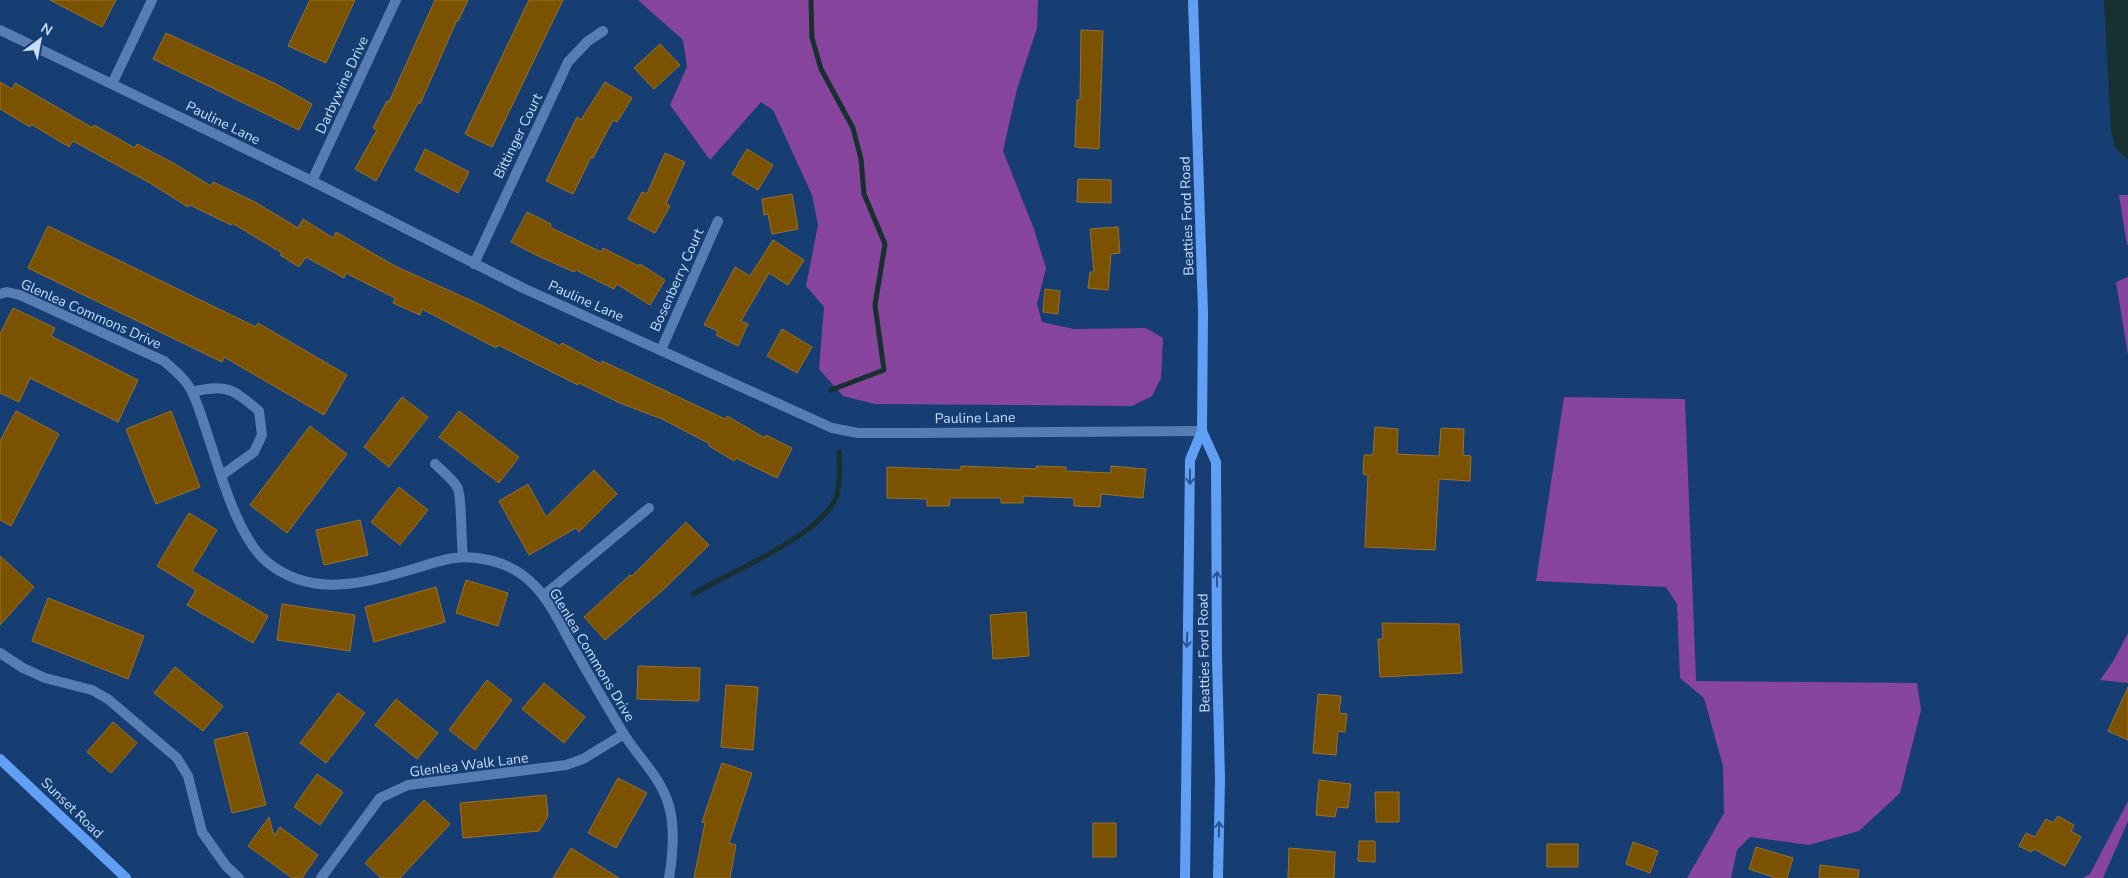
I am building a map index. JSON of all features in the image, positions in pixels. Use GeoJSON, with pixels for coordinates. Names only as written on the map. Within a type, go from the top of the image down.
{"type":"FeatureCollection","features":[{"type":"Feature","properties":{"kind":"main road","name":"Beatties Ford Road"},"geometry":{"type":"LineString","coordinates":[[1185,878],[1190,460],[1202,431],[1203,268],[1194,0]]}},
{"type":"Feature","properties":{"kind":"main road","name":"Beatties Ford Road"},"geometry":{"type":"LineString","coordinates":[[1202,431],[1216,462],[1220,779],[1218,878]]}},
{"type":"Feature","properties":{"kind":"main road","name":"Sunset Road"},"geometry":{"type":"LineString","coordinates":[[0,759],[126,878]]}},
{"type":"Feature","properties":{"kind":"street"},"geometry":{"type":"LineString","coordinates":[[112,84],[152,0]]}},
{"type":"Feature","properties":{"kind":"street","name":"Darbywine Drive"},"geometry":{"type":"LineString","coordinates":[[312,181],[396,0]]}},
{"type":"Feature","properties":{"kind":"street","name":"Pauline Lane"},"geometry":{"type":"LineString","coordinates":[[0,30],[312,181],[474,264],[832,428],[858,432],[1202,431]]}},
{"type":"Feature","properties":{"kind":"street","name":"Bittinger Court"},"geometry":{"type":"LineString","coordinates":[[474,264],[568,62],[588,41],[603,31]]}},
{"type":"Feature","properties":{"kind":"street","name":"Bosenberry Court"},"geometry":{"type":"LineString","coordinates":[[661,350],[718,221]]}},
{"type":"Feature","properties":{"kind":"street","name":"Glenlea Commons Drive"},"geometry":{"type":"LineString","coordinates":[[0,294],[7,292],[20,295],[164,361],[179,374],[192,392],[239,522],[255,551],[280,572],[301,581],[321,586],[361,583],[463,556],[502,564],[519,572],[535,586],[542,596],[624,734],[656,775],[670,807],[672,841],[668,878]]}},
{"type":"Feature","properties":{"kind":"street"},"geometry":{"type":"LineString","coordinates":[[192,392],[215,387],[232,390],[259,412],[262,435],[254,452],[222,475]]}},
{"type":"Feature","properties":{"kind":"street"},"geometry":{"type":"LineString","coordinates":[[435,464],[457,487],[460,496],[460,532],[463,556]]}},
{"type":"Feature","properties":{"kind":"street"},"geometry":{"type":"LineString","coordinates":[[542,596],[649,508]]}},
{"type":"Feature","properties":{"kind":"street"},"geometry":{"type":"LineString","coordinates":[[0,653],[23,668],[45,678],[92,690],[108,698],[177,758],[190,783],[202,832],[226,866],[238,878]]}},
{"type":"Feature","properties":{"kind":"street","name":"Glenlea Walk Lane"},"geometry":{"type":"LineString","coordinates":[[321,878],[380,798],[392,791],[408,785],[566,766],[583,760],[624,734]]}},
{"type":"Feature","properties":{"kind":"shaded area"},"geometry":{"type":"Polygon","coordinates":[[[638,0],[1038,0],[1037,28],[1017,89],[1003,151],[1034,229],[1046,268],[1037,304],[1042,322],[1074,329],[1146,328],[1163,338],[1161,378],[1152,396],[1132,406],[875,404],[843,396],[819,369],[824,307],[806,286],[818,225],[812,195],[773,110],[761,102],[710,160],[670,105],[687,67],[683,40],[638,0]]]}},
{"type":"Feature","properties":{"kind":"shaded area"},"geometry":{"type":"Polygon","coordinates":[[[2104,0],[2128,0],[2128,160],[2115,148],[2111,131],[2104,0]]]}},
{"type":"Feature","properties":{"kind":"shaded area"},"geometry":{"type":"Polygon","coordinates":[[[2119,195],[2128,195],[2128,245],[2127,245],[2119,195]]]}},
{"type":"Feature","properties":{"kind":"shaded area"},"geometry":{"type":"Polygon","coordinates":[[[2128,277],[2128,355],[2116,282],[2128,277]]]}},
{"type":"Feature","properties":{"kind":"shaded area"},"geometry":{"type":"Polygon","coordinates":[[[1564,397],[1685,399],[1696,681],[1917,683],[1921,710],[1900,793],[1859,831],[1809,845],[1750,837],[1737,850],[1731,878],[1687,878],[1724,813],[1723,766],[1704,698],[1680,678],[1677,604],[1666,587],[1536,581],[1564,397]]]}},
{"type":"Feature","properties":{"kind":"shaded area"},"geometry":{"type":"Polygon","coordinates":[[[2128,633],[2128,683],[2100,680],[2114,660],[2128,633]]]}},
{"type":"Feature","properties":{"kind":"shaded area"},"geometry":{"type":"Polygon","coordinates":[[[2128,801],[2128,821],[2103,878],[2083,878],[2090,874],[2128,801]]]}},
{"type":"Feature","properties":{"kind":"building"},"geometry":{"type":"Polygon","coordinates":[[[50,0],[116,0],[102,27],[50,0]]]}},
{"type":"Feature","properties":{"kind":"building"},"geometry":{"type":"Polygon","coordinates":[[[310,0],[355,0],[326,63],[288,46],[310,0]]]}},
{"type":"Feature","properties":{"kind":"building"},"geometry":{"type":"Polygon","coordinates":[[[435,0],[468,0],[457,20],[420,104],[418,103],[376,181],[355,169],[377,130],[373,128],[387,101],[389,102],[435,0]]]}},
{"type":"Feature","properties":{"kind":"building"},"geometry":{"type":"Polygon","coordinates":[[[529,0],[563,0],[492,147],[465,134],[529,0]]]}},
{"type":"Feature","properties":{"kind":"building"},"geometry":{"type":"Polygon","coordinates":[[[1081,30],[1103,31],[1099,149],[1075,147],[1077,100],[1080,100],[1081,30]]]}},
{"type":"Feature","properties":{"kind":"building"},"geometry":{"type":"Polygon","coordinates":[[[166,33],[276,84],[312,104],[299,130],[153,59],[166,33]]]}},
{"type":"Feature","properties":{"kind":"building"},"geometry":{"type":"Polygon","coordinates":[[[660,44],[680,65],[654,89],[634,68],[660,44]]]}},
{"type":"Feature","properties":{"kind":"building"},"geometry":{"type":"Polygon","coordinates":[[[0,82],[12,89],[15,83],[93,128],[94,125],[135,148],[137,144],[211,186],[213,182],[255,202],[298,228],[303,219],[333,238],[336,232],[395,266],[481,305],[560,346],[562,343],[601,364],[602,361],[725,419],[727,416],[765,438],[766,435],[792,448],[777,478],[736,458],[734,461],[709,446],[710,444],[662,419],[620,403],[579,383],[578,385],[498,345],[496,348],[422,309],[420,315],[393,303],[395,298],[346,273],[344,278],[306,257],[299,267],[280,255],[282,253],[232,223],[231,225],[190,205],[188,207],[150,183],[73,141],[69,147],[31,124],[30,127],[0,109],[0,82]]]}},
{"type":"Feature","properties":{"kind":"building"},"geometry":{"type":"Polygon","coordinates":[[[605,82],[632,98],[617,122],[613,120],[593,158],[591,157],[573,194],[546,181],[577,117],[581,120],[605,82]]]}},
{"type":"Feature","properties":{"kind":"building"},"geometry":{"type":"Polygon","coordinates":[[[425,149],[469,172],[458,193],[415,170],[425,149]]]}},
{"type":"Feature","properties":{"kind":"building"},"geometry":{"type":"Polygon","coordinates":[[[747,149],[773,165],[758,190],[732,174],[747,149]]]}},
{"type":"Feature","properties":{"kind":"building"},"geometry":{"type":"Polygon","coordinates":[[[665,153],[685,162],[666,204],[670,206],[655,233],[628,219],[642,192],[647,194],[665,153]]]}},
{"type":"Feature","properties":{"kind":"building"},"geometry":{"type":"Polygon","coordinates":[[[1078,179],[1111,180],[1111,203],[1077,202],[1078,179]]]}},
{"type":"Feature","properties":{"kind":"building"},"geometry":{"type":"Polygon","coordinates":[[[792,194],[798,229],[772,234],[768,214],[764,215],[762,199],[792,194]]]}},
{"type":"Feature","properties":{"kind":"building"},"geometry":{"type":"Polygon","coordinates":[[[527,212],[551,224],[550,227],[601,252],[603,248],[639,266],[640,264],[665,280],[650,305],[617,284],[614,289],[576,270],[574,272],[511,242],[527,212]]]}},
{"type":"Feature","properties":{"kind":"building"},"geometry":{"type":"Polygon","coordinates":[[[48,226],[256,327],[258,323],[347,375],[324,415],[224,357],[222,362],[28,268],[48,226]]]}},
{"type":"Feature","properties":{"kind":"building"},"geometry":{"type":"Polygon","coordinates":[[[1118,227],[1120,253],[1111,254],[1108,290],[1088,288],[1090,272],[1094,272],[1090,229],[1118,227]]]}},
{"type":"Feature","properties":{"kind":"building"},"geometry":{"type":"Polygon","coordinates":[[[773,240],[804,260],[788,285],[769,273],[741,321],[748,324],[738,346],[716,335],[718,331],[704,325],[735,267],[750,276],[773,240]]]}},
{"type":"Feature","properties":{"kind":"building"},"geometry":{"type":"Polygon","coordinates":[[[1045,289],[1060,291],[1058,314],[1043,312],[1045,289]]]}},
{"type":"Feature","properties":{"kind":"building"},"geometry":{"type":"Polygon","coordinates":[[[13,308],[55,328],[51,336],[138,380],[118,422],[30,378],[19,402],[0,393],[0,334],[13,308]]]}},
{"type":"Feature","properties":{"kind":"building"},"geometry":{"type":"Polygon","coordinates":[[[782,329],[812,347],[797,373],[767,356],[782,329]]]}},
{"type":"Feature","properties":{"kind":"building"},"geometry":{"type":"Polygon","coordinates":[[[402,397],[428,417],[389,467],[364,447],[402,397]]]}},
{"type":"Feature","properties":{"kind":"building"},"geometry":{"type":"Polygon","coordinates":[[[16,411],[59,434],[11,526],[0,520],[0,441],[16,411]]]}},
{"type":"Feature","properties":{"kind":"building"},"geometry":{"type":"Polygon","coordinates":[[[171,411],[200,487],[156,504],[126,429],[171,411]]]}},
{"type":"Feature","properties":{"kind":"building"},"geometry":{"type":"Polygon","coordinates":[[[459,411],[519,457],[499,483],[439,437],[459,411]]]}},
{"type":"Feature","properties":{"kind":"building"},"geometry":{"type":"Polygon","coordinates":[[[310,426],[347,454],[287,533],[250,505],[310,426]]]}},
{"type":"Feature","properties":{"kind":"building"},"geometry":{"type":"Polygon","coordinates":[[[1375,427],[1398,429],[1397,454],[1439,456],[1441,428],[1464,429],[1463,455],[1471,456],[1470,481],[1439,479],[1435,550],[1365,547],[1368,475],[1363,474],[1364,455],[1373,455],[1375,427]]]}},
{"type":"Feature","properties":{"kind":"building"},"geometry":{"type":"Polygon","coordinates":[[[961,466],[1036,469],[1036,466],[1066,467],[1066,471],[1111,473],[1111,466],[1146,469],[1143,498],[1101,494],[1100,507],[1074,506],[1074,498],[1023,496],[1023,503],[1001,503],[1001,498],[950,498],[949,506],[927,506],[927,499],[887,498],[887,467],[961,470],[961,466]]]}},
{"type":"Feature","properties":{"kind":"building"},"geometry":{"type":"Polygon","coordinates":[[[594,470],[617,494],[579,532],[576,528],[529,555],[499,501],[528,484],[546,517],[594,470]]]}},
{"type":"Feature","properties":{"kind":"building"},"geometry":{"type":"Polygon","coordinates":[[[399,487],[428,510],[400,545],[371,522],[399,487]]]}},
{"type":"Feature","properties":{"kind":"building"},"geometry":{"type":"Polygon","coordinates":[[[189,513],[217,530],[192,571],[268,616],[253,643],[187,605],[196,590],[157,566],[189,513]]]}},
{"type":"Feature","properties":{"kind":"building"},"geometry":{"type":"Polygon","coordinates":[[[360,520],[368,555],[324,565],[316,530],[360,520]]]}},
{"type":"Feature","properties":{"kind":"building"},"geometry":{"type":"Polygon","coordinates":[[[686,522],[709,545],[664,589],[605,640],[584,617],[630,575],[632,576],[686,522]]]}},
{"type":"Feature","properties":{"kind":"building"},"geometry":{"type":"Polygon","coordinates":[[[0,556],[34,587],[0,625],[0,556]]]}},
{"type":"Feature","properties":{"kind":"building"},"geometry":{"type":"Polygon","coordinates":[[[466,580],[508,593],[498,626],[456,613],[466,580]]]}},
{"type":"Feature","properties":{"kind":"building"},"geometry":{"type":"Polygon","coordinates":[[[436,587],[445,622],[374,642],[365,607],[436,587]]]}},
{"type":"Feature","properties":{"kind":"building"},"geometry":{"type":"Polygon","coordinates":[[[48,598],[144,636],[128,679],[32,641],[48,598]]]}},
{"type":"Feature","properties":{"kind":"building"},"geometry":{"type":"Polygon","coordinates":[[[282,604],[355,615],[350,651],[277,640],[282,604]]]}},
{"type":"Feature","properties":{"kind":"building"},"geometry":{"type":"Polygon","coordinates":[[[1026,612],[1029,656],[993,659],[990,615],[1026,612]]]}},
{"type":"Feature","properties":{"kind":"building"},"geometry":{"type":"Polygon","coordinates":[[[1382,623],[1459,624],[1462,673],[1380,677],[1378,639],[1383,639],[1382,623]]]}},
{"type":"Feature","properties":{"kind":"building"},"geometry":{"type":"Polygon","coordinates":[[[638,666],[700,668],[699,701],[637,699],[638,666]]]}},
{"type":"Feature","properties":{"kind":"building"},"geometry":{"type":"Polygon","coordinates":[[[175,667],[223,706],[203,731],[154,693],[175,667]]]}},
{"type":"Feature","properties":{"kind":"building"},"geometry":{"type":"Polygon","coordinates":[[[487,680],[512,700],[475,750],[449,730],[487,680]]]}},
{"type":"Feature","properties":{"kind":"building"},"geometry":{"type":"Polygon","coordinates":[[[544,683],[585,717],[564,743],[522,709],[544,683]]]}},
{"type":"Feature","properties":{"kind":"building"},"geometry":{"type":"Polygon","coordinates":[[[726,685],[758,687],[753,750],[721,747],[726,685]]]}},
{"type":"Feature","properties":{"kind":"building"},"geometry":{"type":"Polygon","coordinates":[[[2128,687],[2128,740],[2108,731],[2128,687]]]}},
{"type":"Feature","properties":{"kind":"building"},"geometry":{"type":"Polygon","coordinates":[[[338,693],[365,713],[326,763],[300,743],[338,693]]]}},
{"type":"Feature","properties":{"kind":"building"},"geometry":{"type":"Polygon","coordinates":[[[1318,694],[1341,696],[1339,713],[1347,714],[1345,732],[1338,731],[1336,755],[1313,753],[1318,694]]]}},
{"type":"Feature","properties":{"kind":"building"},"geometry":{"type":"Polygon","coordinates":[[[396,699],[438,733],[417,759],[375,725],[396,699]]]}},
{"type":"Feature","properties":{"kind":"building"},"geometry":{"type":"Polygon","coordinates":[[[113,722],[137,743],[111,773],[87,752],[113,722]]]}},
{"type":"Feature","properties":{"kind":"building"},"geometry":{"type":"Polygon","coordinates":[[[247,732],[266,805],[232,813],[214,740],[247,732]]]}},
{"type":"Feature","properties":{"kind":"building"},"geometry":{"type":"Polygon","coordinates":[[[722,763],[752,773],[729,843],[736,845],[730,878],[694,878],[705,823],[702,822],[722,763]]]}},
{"type":"Feature","properties":{"kind":"building"},"geometry":{"type":"Polygon","coordinates":[[[317,774],[343,792],[320,825],[294,807],[317,774]]]}},
{"type":"Feature","properties":{"kind":"building"},"geometry":{"type":"Polygon","coordinates":[[[618,778],[647,793],[616,848],[588,833],[618,778]]]}},
{"type":"Feature","properties":{"kind":"building"},"geometry":{"type":"Polygon","coordinates":[[[1319,780],[1351,784],[1348,808],[1337,807],[1335,817],[1316,815],[1319,780]]]}},
{"type":"Feature","properties":{"kind":"building"},"geometry":{"type":"Polygon","coordinates":[[[1375,792],[1399,792],[1399,822],[1376,822],[1375,792]]]}},
{"type":"Feature","properties":{"kind":"building"},"geometry":{"type":"Polygon","coordinates":[[[546,795],[548,816],[539,831],[463,838],[460,803],[546,795]]]}},
{"type":"Feature","properties":{"kind":"building"},"geometry":{"type":"Polygon","coordinates":[[[424,800],[450,824],[400,878],[381,878],[365,863],[424,800]]]}},
{"type":"Feature","properties":{"kind":"building"},"geometry":{"type":"Polygon","coordinates":[[[2058,816],[2074,825],[2071,831],[2081,837],[2065,866],[2034,849],[2031,852],[2019,846],[2026,833],[2035,837],[2046,819],[2053,823],[2058,816]]]}},
{"type":"Feature","properties":{"kind":"building"},"geometry":{"type":"Polygon","coordinates":[[[269,817],[274,836],[280,827],[318,855],[302,878],[292,878],[248,846],[269,817]]]}},
{"type":"Feature","properties":{"kind":"building"},"geometry":{"type":"Polygon","coordinates":[[[1093,823],[1116,823],[1116,857],[1093,857],[1093,823]]]}},
{"type":"Feature","properties":{"kind":"building"},"geometry":{"type":"Polygon","coordinates":[[[1359,841],[1375,841],[1375,862],[1358,861],[1359,841]]]}},
{"type":"Feature","properties":{"kind":"building"},"geometry":{"type":"Polygon","coordinates":[[[1633,842],[1658,851],[1650,873],[1626,864],[1633,842]]]}},
{"type":"Feature","properties":{"kind":"building"},"geometry":{"type":"Polygon","coordinates":[[[1547,844],[1578,844],[1578,867],[1547,867],[1547,844]]]}},
{"type":"Feature","properties":{"kind":"building"},"geometry":{"type":"Polygon","coordinates":[[[1756,847],[1793,858],[1787,878],[1776,878],[1749,869],[1756,847]]]}},
{"type":"Feature","properties":{"kind":"building"},"geometry":{"type":"Polygon","coordinates":[[[571,848],[619,878],[553,878],[571,848]]]}},
{"type":"Feature","properties":{"kind":"building"},"geometry":{"type":"Polygon","coordinates":[[[1289,848],[1335,852],[1334,878],[1288,878],[1289,848]]]}},
{"type":"Feature","properties":{"kind":"building"},"geometry":{"type":"Polygon","coordinates":[[[1820,865],[1859,870],[1858,878],[1819,878],[1820,865]]]}},
{"type":"Feature","properties":{"kind":"waterway"},"geometry":{"type":"LineString","coordinates":[[811,0],[812,38],[821,69],[853,128],[861,159],[864,194],[885,244],[875,305],[884,370],[831,390]]}},
{"type":"Feature","properties":{"kind":"waterway"},"geometry":{"type":"LineString","coordinates":[[693,594],[773,552],[814,524],[829,510],[838,490],[839,452]]}}]}
